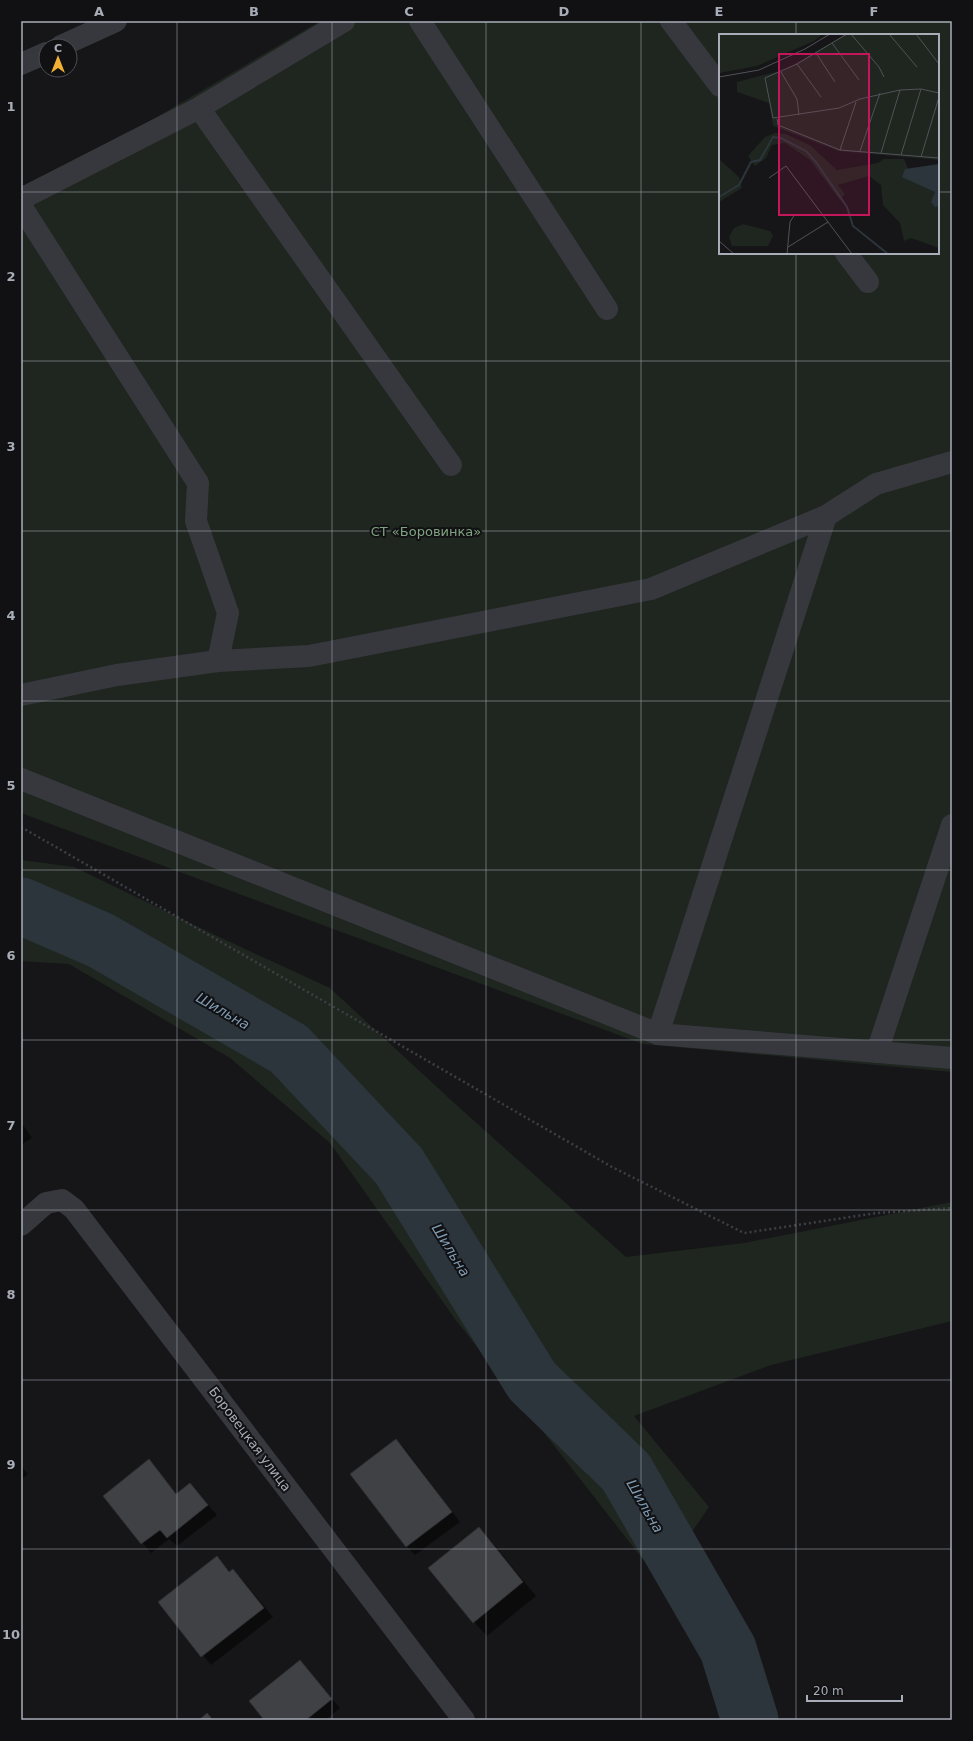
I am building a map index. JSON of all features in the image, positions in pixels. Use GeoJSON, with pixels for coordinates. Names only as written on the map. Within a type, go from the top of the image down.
{"type":"FeatureCollection","features":[{"type":"Feature","properties":{"kind":"street"},"geometry":{"type":"LineString","coordinates":[[78,38],[116,21]]}},
{"type":"Feature","properties":{"kind":"street"},"geometry":{"type":"LineString","coordinates":[[21,199],[199,108],[344,21]]}},
{"type":"Feature","properties":{"kind":"street"},"geometry":{"type":"LineString","coordinates":[[420,21],[607,309]]}},
{"type":"Feature","properties":{"kind":"street"},"geometry":{"type":"LineString","coordinates":[[671,21],[719,85]]}},
{"type":"Feature","properties":{"kind":"street"},"geometry":{"type":"LineString","coordinates":[[21,64],[38,57]]}},
{"type":"Feature","properties":{"kind":"street"},"geometry":{"type":"LineString","coordinates":[[199,108],[451,465]]}},
{"type":"Feature","properties":{"kind":"street"},"geometry":{"type":"LineString","coordinates":[[21,206],[198,483],[196,521],[228,613],[218,661]]}},
{"type":"Feature","properties":{"kind":"street"},"geometry":{"type":"LineString","coordinates":[[847,254],[868,282]]}},
{"type":"Feature","properties":{"kind":"street"},"geometry":{"type":"LineString","coordinates":[[21,695],[117,675],[218,661],[309,656],[651,589],[826,516],[876,484],[952,462]]}},
{"type":"Feature","properties":{"kind":"street"},"geometry":{"type":"LineString","coordinates":[[658,1034],[826,516]]}},
{"type":"Feature","properties":{"kind":"street"},"geometry":{"type":"LineString","coordinates":[[21,780],[658,1034],[952,1058]]}},
{"type":"Feature","properties":{"kind":"street"},"geometry":{"type":"LineString","coordinates":[[877,1052],[952,826]]}},
{"type":"Feature","properties":{"kind":"street","name":"Боровецкая улица"},"geometry":{"type":"LineString","coordinates":[[21,1225],[46,1203],[62,1200],[74,1209],[464,1720]]}},
{"type":"Feature","properties":{"kind":"path"},"geometry":{"type":"LineString","coordinates":[[21,827],[612,1167],[744,1233],[877,1213],[952,1208]]}},
{"type":"Feature","properties":{"kind":"green space","name":"СТ «Боровинка»"},"geometry":{"type":"Polygon","coordinates":[[[320,21],[952,21],[952,1072],[643,1044],[21,813],[21,186],[53,178],[320,21]]]}},
{"type":"Feature","properties":{"kind":"green space"},"geometry":{"type":"Polygon","coordinates":[[[21,860],[74,867],[215,935],[330,988],[452,1101],[626,1257],[744,1243],[952,1202],[952,1321],[771,1365],[634,1416],[709,1507],[659,1580],[455,1319],[330,1143],[230,1058],[69,964],[21,961],[21,860]]]}},
{"type":"Feature","properties":{"kind":"building"},"geometry":{"type":"Polygon","coordinates":[[[396,1439],[452,1512],[406,1547],[350,1474],[396,1439]]]}},
{"type":"Feature","properties":{"kind":"building"},"geometry":{"type":"Polygon","coordinates":[[[149,1459],[176,1494],[190,1483],[208,1505],[167,1538],[160,1530],[141,1544],[103,1496],[149,1459]]]}},
{"type":"Feature","properties":{"kind":"building"},"geometry":{"type":"Polygon","coordinates":[[[479,1527],[523,1582],[473,1623],[428,1568],[479,1527]]]}},
{"type":"Feature","properties":{"kind":"building"},"geometry":{"type":"Polygon","coordinates":[[[217,1556],[229,1572],[233,1569],[264,1608],[201,1657],[158,1602],[217,1556]]]}},
{"type":"Feature","properties":{"kind":"building"},"geometry":{"type":"Polygon","coordinates":[[[300,1660],[332,1699],[306,1720],[264,1720],[249,1701],[300,1660]]]}},
{"type":"Feature","properties":{"kind":"building"},"geometry":{"type":"Polygon","coordinates":[[[207,1713],[213,1720],[199,1720],[207,1713]]]}},
{"type":"Feature","properties":{"kind":"waterway","name":"Шильна"},"geometry":{"type":"LineString","coordinates":[[21,906],[100,940],[289,1049],[399,1166],[532,1381],[626,1472],[728,1649],[750,1720]]}}]}
